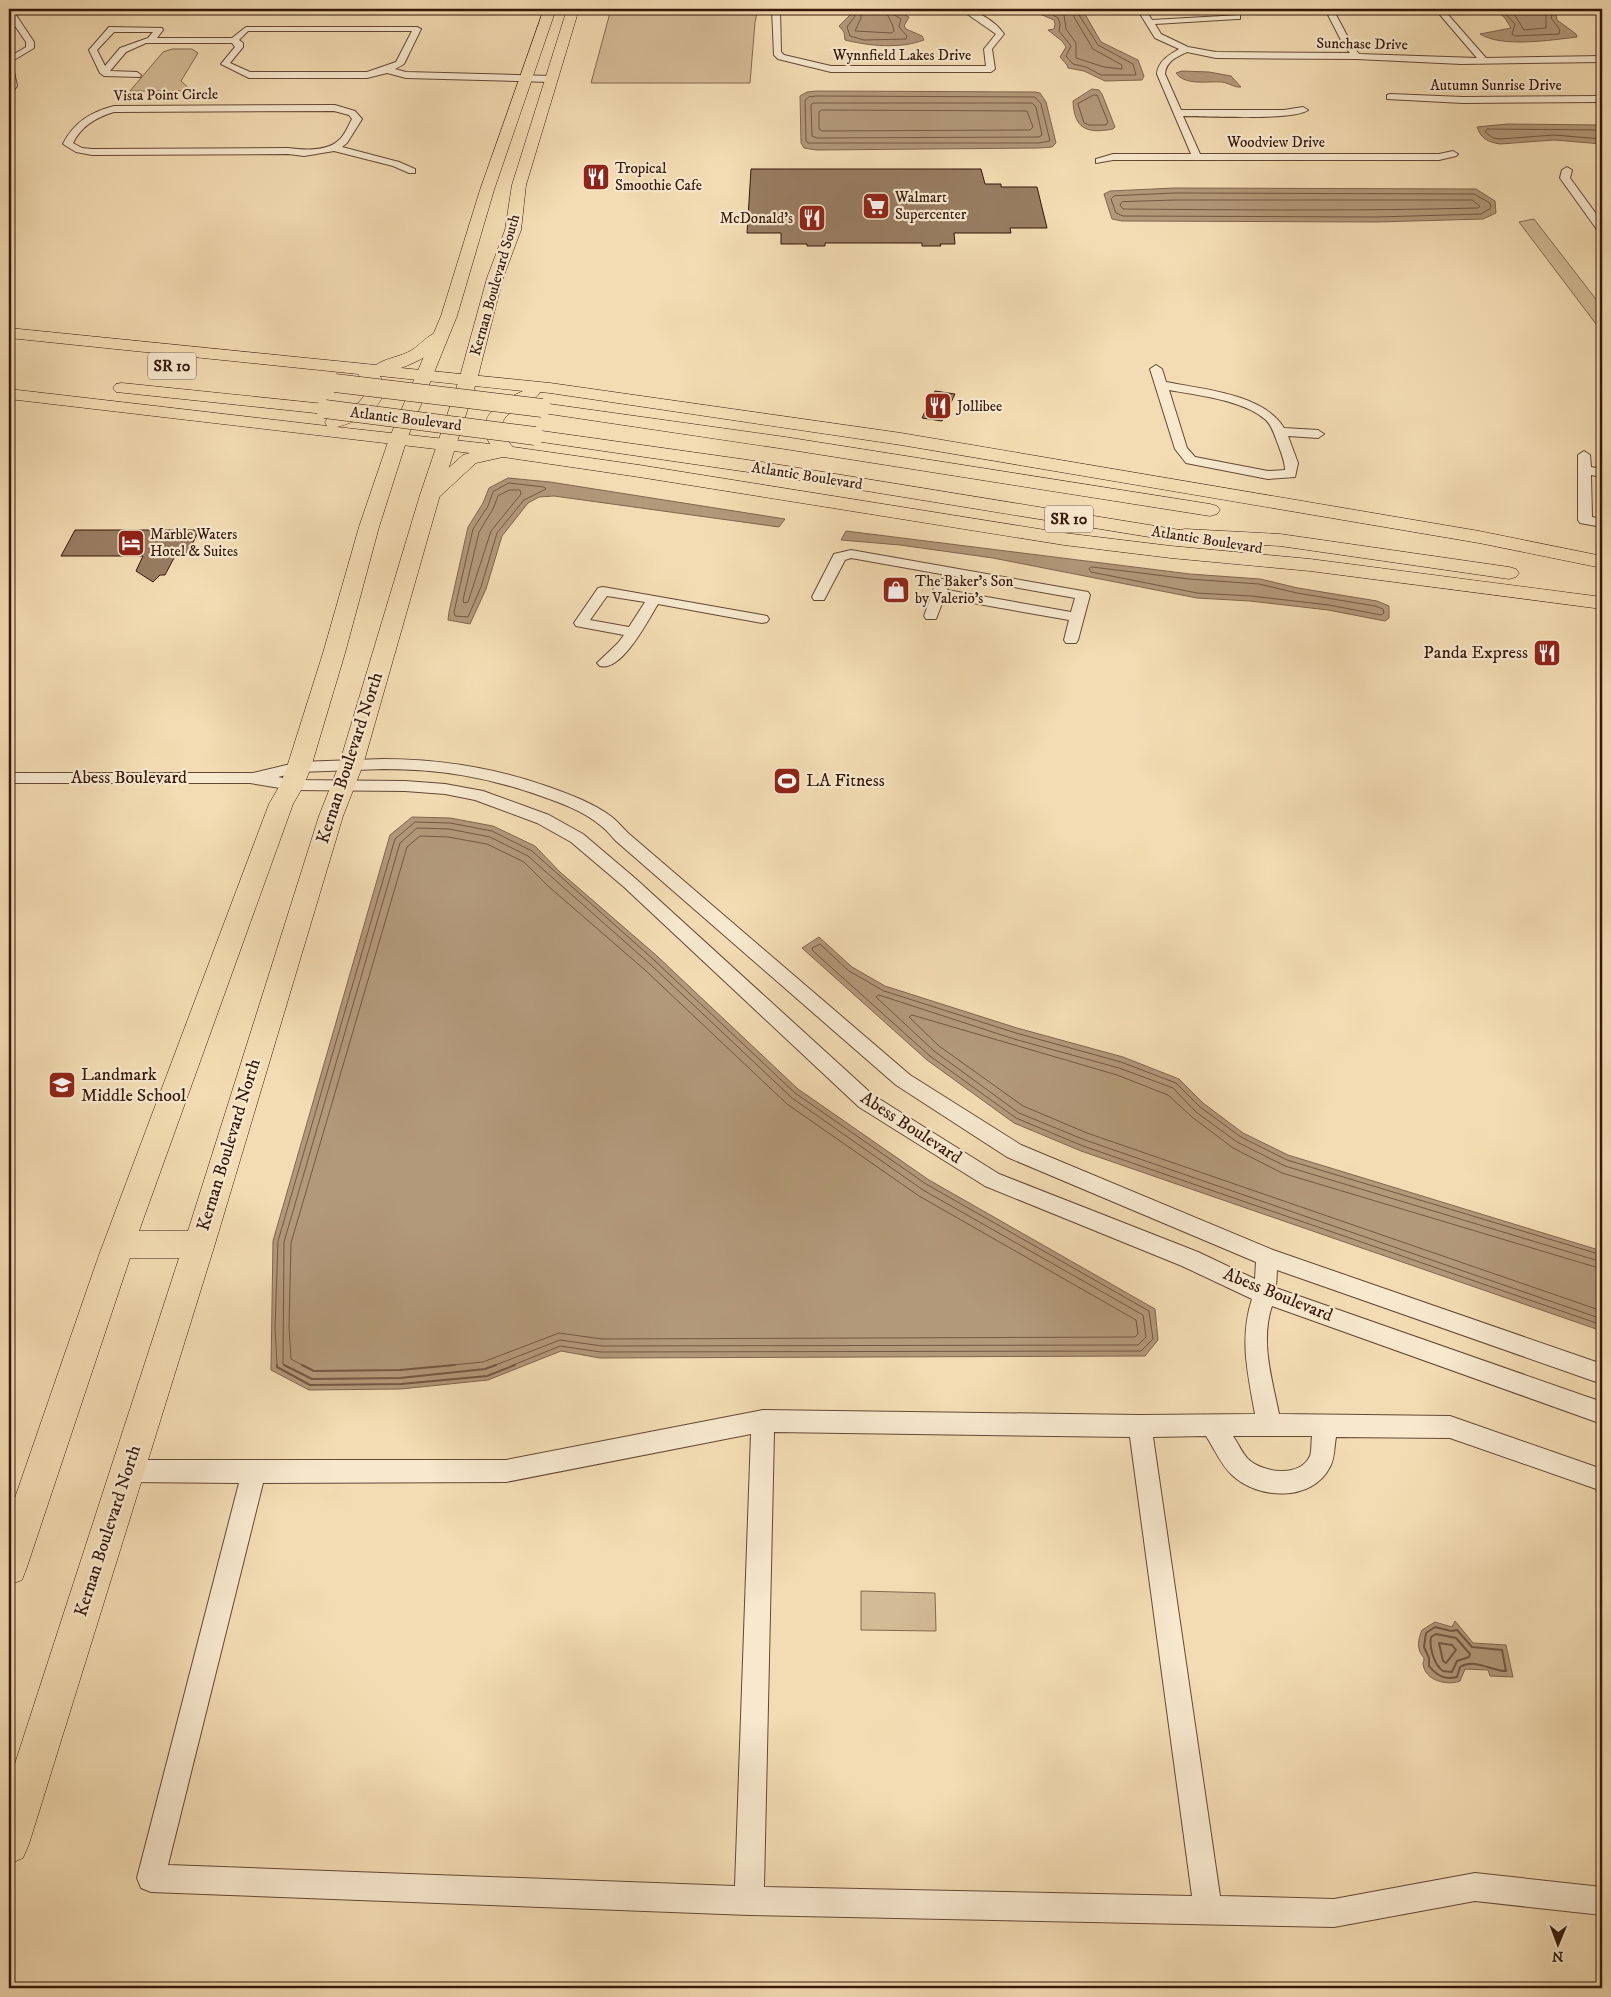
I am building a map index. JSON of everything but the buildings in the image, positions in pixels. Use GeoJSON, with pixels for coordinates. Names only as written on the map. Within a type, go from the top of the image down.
{"type":"FeatureCollection","features":[{"type":"Feature","properties":{"kind":"main road"},"geometry":{"type":"LineString","coordinates":[[9,1567],[119,1245],[277,814],[295,776],[334,653],[369,527],[398,439],[449,316],[487,190],[550,9]]}},
{"type":"Feature","properties":{"kind":"main road","name":"Kernan Boulevard South"},"geometry":{"type":"LineString","coordinates":[[448,445],[468,380],[495,278],[513,230],[519,184],[573,9]]}},
{"type":"Feature","properties":{"kind":"main road"},"geometry":{"type":"LineString","coordinates":[[9,333],[550,388],[901,438],[1479,537],[1602,562]]}},
{"type":"Feature","properties":{"kind":"main road"},"geometry":{"type":"LineString","coordinates":[[362,368],[400,363],[417,355],[440,336]]}},
{"type":"Feature","properties":{"kind":"main road","name":"SR 10"},"geometry":{"type":"LineString","coordinates":[[142,363],[248,374]]}},
{"type":"Feature","properties":{"kind":"main road"},"geometry":{"type":"LineString","coordinates":[[303,428],[343,419],[358,412],[370,403],[376,393],[376,384],[371,375],[362,368]]}},
{"type":"Feature","properties":{"kind":"main road","name":"Atlantic Boulevard"},"geometry":{"type":"LineString","coordinates":[[316,381],[542,408],[814,447],[1230,513]]}},
{"type":"Feature","properties":{"kind":"main road","name":"Atlantic Boulevard"},"geometry":{"type":"LineString","coordinates":[[105,386],[325,409],[762,468],[1168,534],[1602,599]]}},
{"type":"Feature","properties":{"kind":"main road"},"geometry":{"type":"LineString","coordinates":[[507,452],[498,444],[493,434],[493,425],[497,416],[506,406],[518,399],[550,388]]}},
{"type":"Feature","properties":{"kind":"main road"},"geometry":{"type":"LineString","coordinates":[[9,394],[507,452],[639,471],[1064,539],[1310,566],[1602,603]]}},
{"type":"Feature","properties":{"kind":"main road","name":"Kernan Boulevard North"},"geometry":{"type":"LineString","coordinates":[[9,1844],[199,1244],[331,816],[350,765],[430,495],[448,445]]}},
{"type":"Feature","properties":{"kind":"main road"},"geometry":{"type":"LineString","coordinates":[[430,495],[470,459],[483,455],[507,452]]}},
{"type":"Feature","properties":{"kind":"main road","name":"Atlantic Boulevard"},"geometry":{"type":"LineString","coordinates":[[1249,516],[1602,570]]}},
{"type":"Feature","properties":{"kind":"main road"},"geometry":{"type":"LineString","coordinates":[[1168,534],[1280,540],[1602,588]]}},
{"type":"Feature","properties":{"kind":"main road"},"geometry":{"type":"LineString","coordinates":[[119,1245],[199,1244]]}},
{"type":"Feature","properties":{"kind":"street","name":"Wynnfield Lakes Drive"},"geometry":{"type":"LineString","coordinates":[[776,9],[777,53],[781,57],[790,60],[831,69],[991,69],[988,49],[1000,34],[998,29],[975,18],[964,9]]}},
{"type":"Feature","properties":{"kind":"street","name":"Sunchase Drive"},"geometry":{"type":"LineString","coordinates":[[1142,9],[1151,22],[1150,26],[1158,36],[1186,49],[1216,55],[1243,57],[1357,56],[1484,61],[1602,59]]}},
{"type":"Feature","properties":{"kind":"street"},"geometry":{"type":"LineString","coordinates":[[1329,9],[1348,46],[1357,56]]}},
{"type":"Feature","properties":{"kind":"street"},"geometry":{"type":"LineString","coordinates":[[1439,9],[1484,61]]}},
{"type":"Feature","properties":{"kind":"street"},"geometry":{"type":"LineString","coordinates":[[9,11],[30,42],[30,48],[9,60]]}},
{"type":"Feature","properties":{"kind":"street"},"geometry":{"type":"LineString","coordinates":[[1151,22],[1237,16]]}},
{"type":"Feature","properties":{"kind":"street"},"geometry":{"type":"LineString","coordinates":[[104,73],[93,50],[112,29],[160,30],[150,41]]}},
{"type":"Feature","properties":{"kind":"street"},"geometry":{"type":"LineString","coordinates":[[104,73],[123,50],[132,44],[150,41],[234,40],[239,43],[239,47],[225,64],[249,75],[367,75],[387,70],[400,64],[416,29],[246,29],[234,40]]}},
{"type":"Feature","properties":{"kind":"street"},"geometry":{"type":"LineString","coordinates":[[1186,49],[1165,61],[1160,68],[1197,158]]}},
{"type":"Feature","properties":{"kind":"street"},"geometry":{"type":"LineString","coordinates":[[9,67],[13,86],[9,91]]}},
{"type":"Feature","properties":{"kind":"street"},"geometry":{"type":"LineString","coordinates":[[387,70],[406,75],[551,79]]}},
{"type":"Feature","properties":{"kind":"street"},"geometry":{"type":"LineString","coordinates":[[104,73],[137,75]]}},
{"type":"Feature","properties":{"kind":"street","name":"Autumn Sunrise Drive"},"geometry":{"type":"LineString","coordinates":[[1390,97],[1463,100],[1602,99]]}},
{"type":"Feature","properties":{"kind":"street","name":"Vista Point Circle"},"geometry":{"type":"LineString","coordinates":[[335,148],[344,141],[357,119],[352,113],[335,108],[114,109],[90,118],[71,137],[68,144],[78,150],[92,152],[288,151],[304,153],[335,148],[396,164],[411,170],[359,166],[356,162],[346,157],[346,152]]}},
{"type":"Feature","properties":{"kind":"street"},"geometry":{"type":"LineString","coordinates":[[1178,113],[1284,113],[1303,110]]}},
{"type":"Feature","properties":{"kind":"street","name":"Woodview Drive"},"geometry":{"type":"LineString","coordinates":[[1099,161],[1113,157],[1439,157],[1453,154]]}},
{"type":"Feature","properties":{"kind":"street"},"geometry":{"type":"LineString","coordinates":[[1566,170],[1565,178],[1588,203],[1602,229]]}},
{"type":"Feature","properties":{"kind":"street"},"geometry":{"type":"LineString","coordinates":[[1156,369],[1161,385],[1182,449],[1191,460],[1268,475],[1290,474],[1293,467],[1280,432],[1270,416],[1251,407],[1204,392],[1161,385]]}},
{"type":"Feature","properties":{"kind":"street"},"geometry":{"type":"LineString","coordinates":[[1280,432],[1318,434]]}},
{"type":"Feature","properties":{"kind":"street"},"geometry":{"type":"LineString","coordinates":[[1584,455],[1585,520],[1602,523]]}},
{"type":"Feature","properties":{"kind":"street"},"geometry":{"type":"LineString","coordinates":[[1584,470],[1602,473]]}},
{"type":"Feature","properties":{"kind":"street"},"geometry":{"type":"LineString","coordinates":[[819,597],[839,558],[852,554],[1083,595],[1071,640]]}},
{"type":"Feature","properties":{"kind":"street"},"geometry":{"type":"LineString","coordinates":[[931,616],[947,572]]}},
{"type":"Feature","properties":{"kind":"street"},"geometry":{"type":"LineString","coordinates":[[633,632],[581,624],[603,591],[762,619]]}},
{"type":"Feature","properties":{"kind":"street"},"geometry":{"type":"LineString","coordinates":[[939,593],[1077,617]]}},
{"type":"Feature","properties":{"kind":"street"},"geometry":{"type":"LineString","coordinates":[[605,663],[624,646],[654,599]]}},
{"type":"Feature","properties":{"kind":"street","name":"Abess Boulevard"},"geometry":{"type":"LineString","coordinates":[[9,778],[250,778],[295,776],[350,765],[416,764],[467,770],[506,778],[585,808],[606,821],[622,837],[903,1080],[1014,1151],[1267,1257],[1602,1374]]}},
{"type":"Feature","properties":{"kind":"street","name":"Abess Boulevard"},"geometry":{"type":"LineString","coordinates":[[295,776],[343,786],[405,786],[461,792],[508,805],[543,819],[568,832],[630,883],[866,1101],[992,1180],[1190,1259],[1265,1294],[1602,1413]]}},
{"type":"Feature","properties":{"kind":"street"},"geometry":{"type":"LineString","coordinates":[[1267,1257],[1265,1294],[1258,1318],[1256,1357],[1269,1425]]}},
{"type":"Feature","properties":{"kind":"street"},"geometry":{"type":"LineString","coordinates":[[126,1471],[506,1471],[763,1421],[1140,1426],[1450,1427],[1602,1480]]}},
{"type":"Feature","properties":{"kind":"street"},"geometry":{"type":"LineString","coordinates":[[749,1901],[763,1421]]}},
{"type":"Feature","properties":{"kind":"street"},"geometry":{"type":"LineString","coordinates":[[1140,1426],[1208,1911]]}},
{"type":"Feature","properties":{"kind":"street"},"geometry":{"type":"LineString","coordinates":[[1212,1426],[1240,1467],[1259,1478],[1284,1483],[1306,1477],[1321,1461],[1325,1426]]}},
{"type":"Feature","properties":{"kind":"street"},"geometry":{"type":"LineString","coordinates":[[254,1472],[151,1878],[749,1901],[1334,1914],[1475,1887],[1602,1901]]}},
{"type":"Feature","properties":{"kind":"shaded area"},"geometry":{"type":"Polygon","coordinates":[[[611,9],[758,9],[755,22],[750,83],[591,83],[611,9]]]}},
{"type":"Feature","properties":{"kind":"shaded area"},"geometry":{"type":"Polygon","coordinates":[[[172,49],[192,49],[198,53],[181,81],[192,91],[130,91],[163,52],[172,49]]]}},
{"type":"Feature","properties":{"kind":"shaded area"},"geometry":{"type":"Polygon","coordinates":[[[1534,219],[1602,307],[1602,332],[1519,222],[1534,219]]]}},
{"type":"Feature","properties":{"kind":"shaded area"},"geometry":{"type":"Polygon","coordinates":[[[861,1591],[935,1593],[936,1631],[861,1630],[861,1591]]]}},
{"type":"Feature","properties":{"kind":"water"},"geometry":{"type":"Polygon","coordinates":[[[848,9],[893,9],[909,17],[904,26],[906,29],[922,36],[924,40],[905,45],[884,46],[845,40],[844,32],[839,26],[851,14],[848,9]]]}},
{"type":"Feature","properties":{"kind":"water"},"geometry":{"type":"Polygon","coordinates":[[[1028,9],[1082,9],[1101,42],[1138,60],[1144,76],[1142,80],[1105,81],[1084,71],[1068,68],[1060,57],[1066,47],[1062,41],[1048,30],[1054,29],[1054,20],[1028,9]]]}},
{"type":"Feature","properties":{"kind":"water"},"geometry":{"type":"Polygon","coordinates":[[[1494,9],[1562,9],[1556,14],[1557,20],[1576,34],[1577,37],[1527,42],[1501,41],[1489,38],[1480,34],[1511,28],[1505,18],[1494,9]]]}},
{"type":"Feature","properties":{"kind":"water"},"geometry":{"type":"Polygon","coordinates":[[[1182,71],[1209,72],[1231,76],[1241,87],[1222,82],[1185,80],[1176,73],[1182,71]]]}},
{"type":"Feature","properties":{"kind":"water"},"geometry":{"type":"Polygon","coordinates":[[[1092,89],[1099,90],[1102,94],[1115,127],[1113,129],[1089,130],[1079,123],[1076,118],[1073,101],[1092,89]]]}},
{"type":"Feature","properties":{"kind":"water"},"geometry":{"type":"Polygon","coordinates":[[[807,92],[1040,93],[1046,102],[1056,143],[1052,147],[1040,148],[816,150],[804,148],[801,143],[800,96],[807,92]]]}},
{"type":"Feature","properties":{"kind":"water"},"geometry":{"type":"Polygon","coordinates":[[[1507,124],[1602,125],[1602,144],[1554,140],[1500,144],[1485,139],[1477,127],[1507,124]]]}},
{"type":"Feature","properties":{"kind":"water"},"geometry":{"type":"Polygon","coordinates":[[[1174,188],[1476,189],[1495,201],[1496,213],[1483,219],[1377,222],[1122,221],[1112,219],[1104,194],[1110,191],[1174,188]]]}},
{"type":"Feature","properties":{"kind":"water"},"geometry":{"type":"Polygon","coordinates":[[[508,478],[550,482],[785,519],[779,527],[554,496],[539,497],[528,503],[502,536],[486,589],[470,624],[448,620],[468,527],[483,503],[489,488],[508,478]]]}},
{"type":"Feature","properties":{"kind":"water"},"geometry":{"type":"Polygon","coordinates":[[[846,531],[1190,574],[1260,579],[1298,588],[1377,601],[1389,606],[1389,618],[1385,621],[1328,610],[1250,601],[1197,598],[993,558],[900,545],[841,540],[846,531]]]}},
{"type":"Feature","properties":{"kind":"water"},"geometry":{"type":"Polygon","coordinates":[[[412,817],[450,818],[493,826],[535,846],[560,872],[657,956],[798,1089],[929,1180],[1155,1309],[1158,1340],[1145,1356],[600,1358],[561,1351],[488,1380],[401,1389],[309,1390],[271,1370],[273,1241],[390,835],[412,817]]]}},
{"type":"Feature","properties":{"kind":"water"},"geometry":{"type":"Polygon","coordinates":[[[819,937],[852,967],[885,986],[1017,1028],[1123,1057],[1179,1079],[1203,1103],[1243,1133],[1288,1155],[1602,1251],[1602,1331],[1081,1151],[1014,1123],[927,1060],[802,948],[819,937]]]}},
{"type":"Feature","properties":{"kind":"water"},"geometry":{"type":"Polygon","coordinates":[[[1455,1621],[1473,1643],[1506,1645],[1513,1677],[1490,1676],[1488,1670],[1465,1669],[1460,1681],[1449,1683],[1432,1678],[1424,1669],[1424,1658],[1420,1653],[1419,1638],[1422,1630],[1435,1622],[1452,1627],[1455,1621]]]}},
{"type":"Feature","properties":{"kind":"place","name":"Tropical Smoothie Cafe"},"geometry":{"type":"Point","coordinates":[596,177]}},
{"type":"Feature","properties":{"kind":"place","name":"Walmart Supercenter"},"geometry":{"type":"Point","coordinates":[876,206]}},
{"type":"Feature","properties":{"kind":"place","name":"McDonald's"},"geometry":{"type":"Point","coordinates":[812,218]}},
{"type":"Feature","properties":{"kind":"place","name":"Jollibee"},"geometry":{"type":"Point","coordinates":[938,406]}},
{"type":"Feature","properties":{"kind":"place","name":"Marble Waters Hotel & Suites"},"geometry":{"type":"Point","coordinates":[131,543]}},
{"type":"Feature","properties":{"kind":"place","name":"The Baker's Son by Valerio's"},"geometry":{"type":"Point","coordinates":[896,590]}},
{"type":"Feature","properties":{"kind":"place","name":"Panda Express"},"geometry":{"type":"Point","coordinates":[1547,653]}},
{"type":"Feature","properties":{"kind":"place","name":"LA Fitness"},"geometry":{"type":"Point","coordinates":[787,781]}},
{"type":"Feature","properties":{"kind":"place","name":"Landmark Middle School"},"geometry":{"type":"Point","coordinates":[62,1085]}}]}
